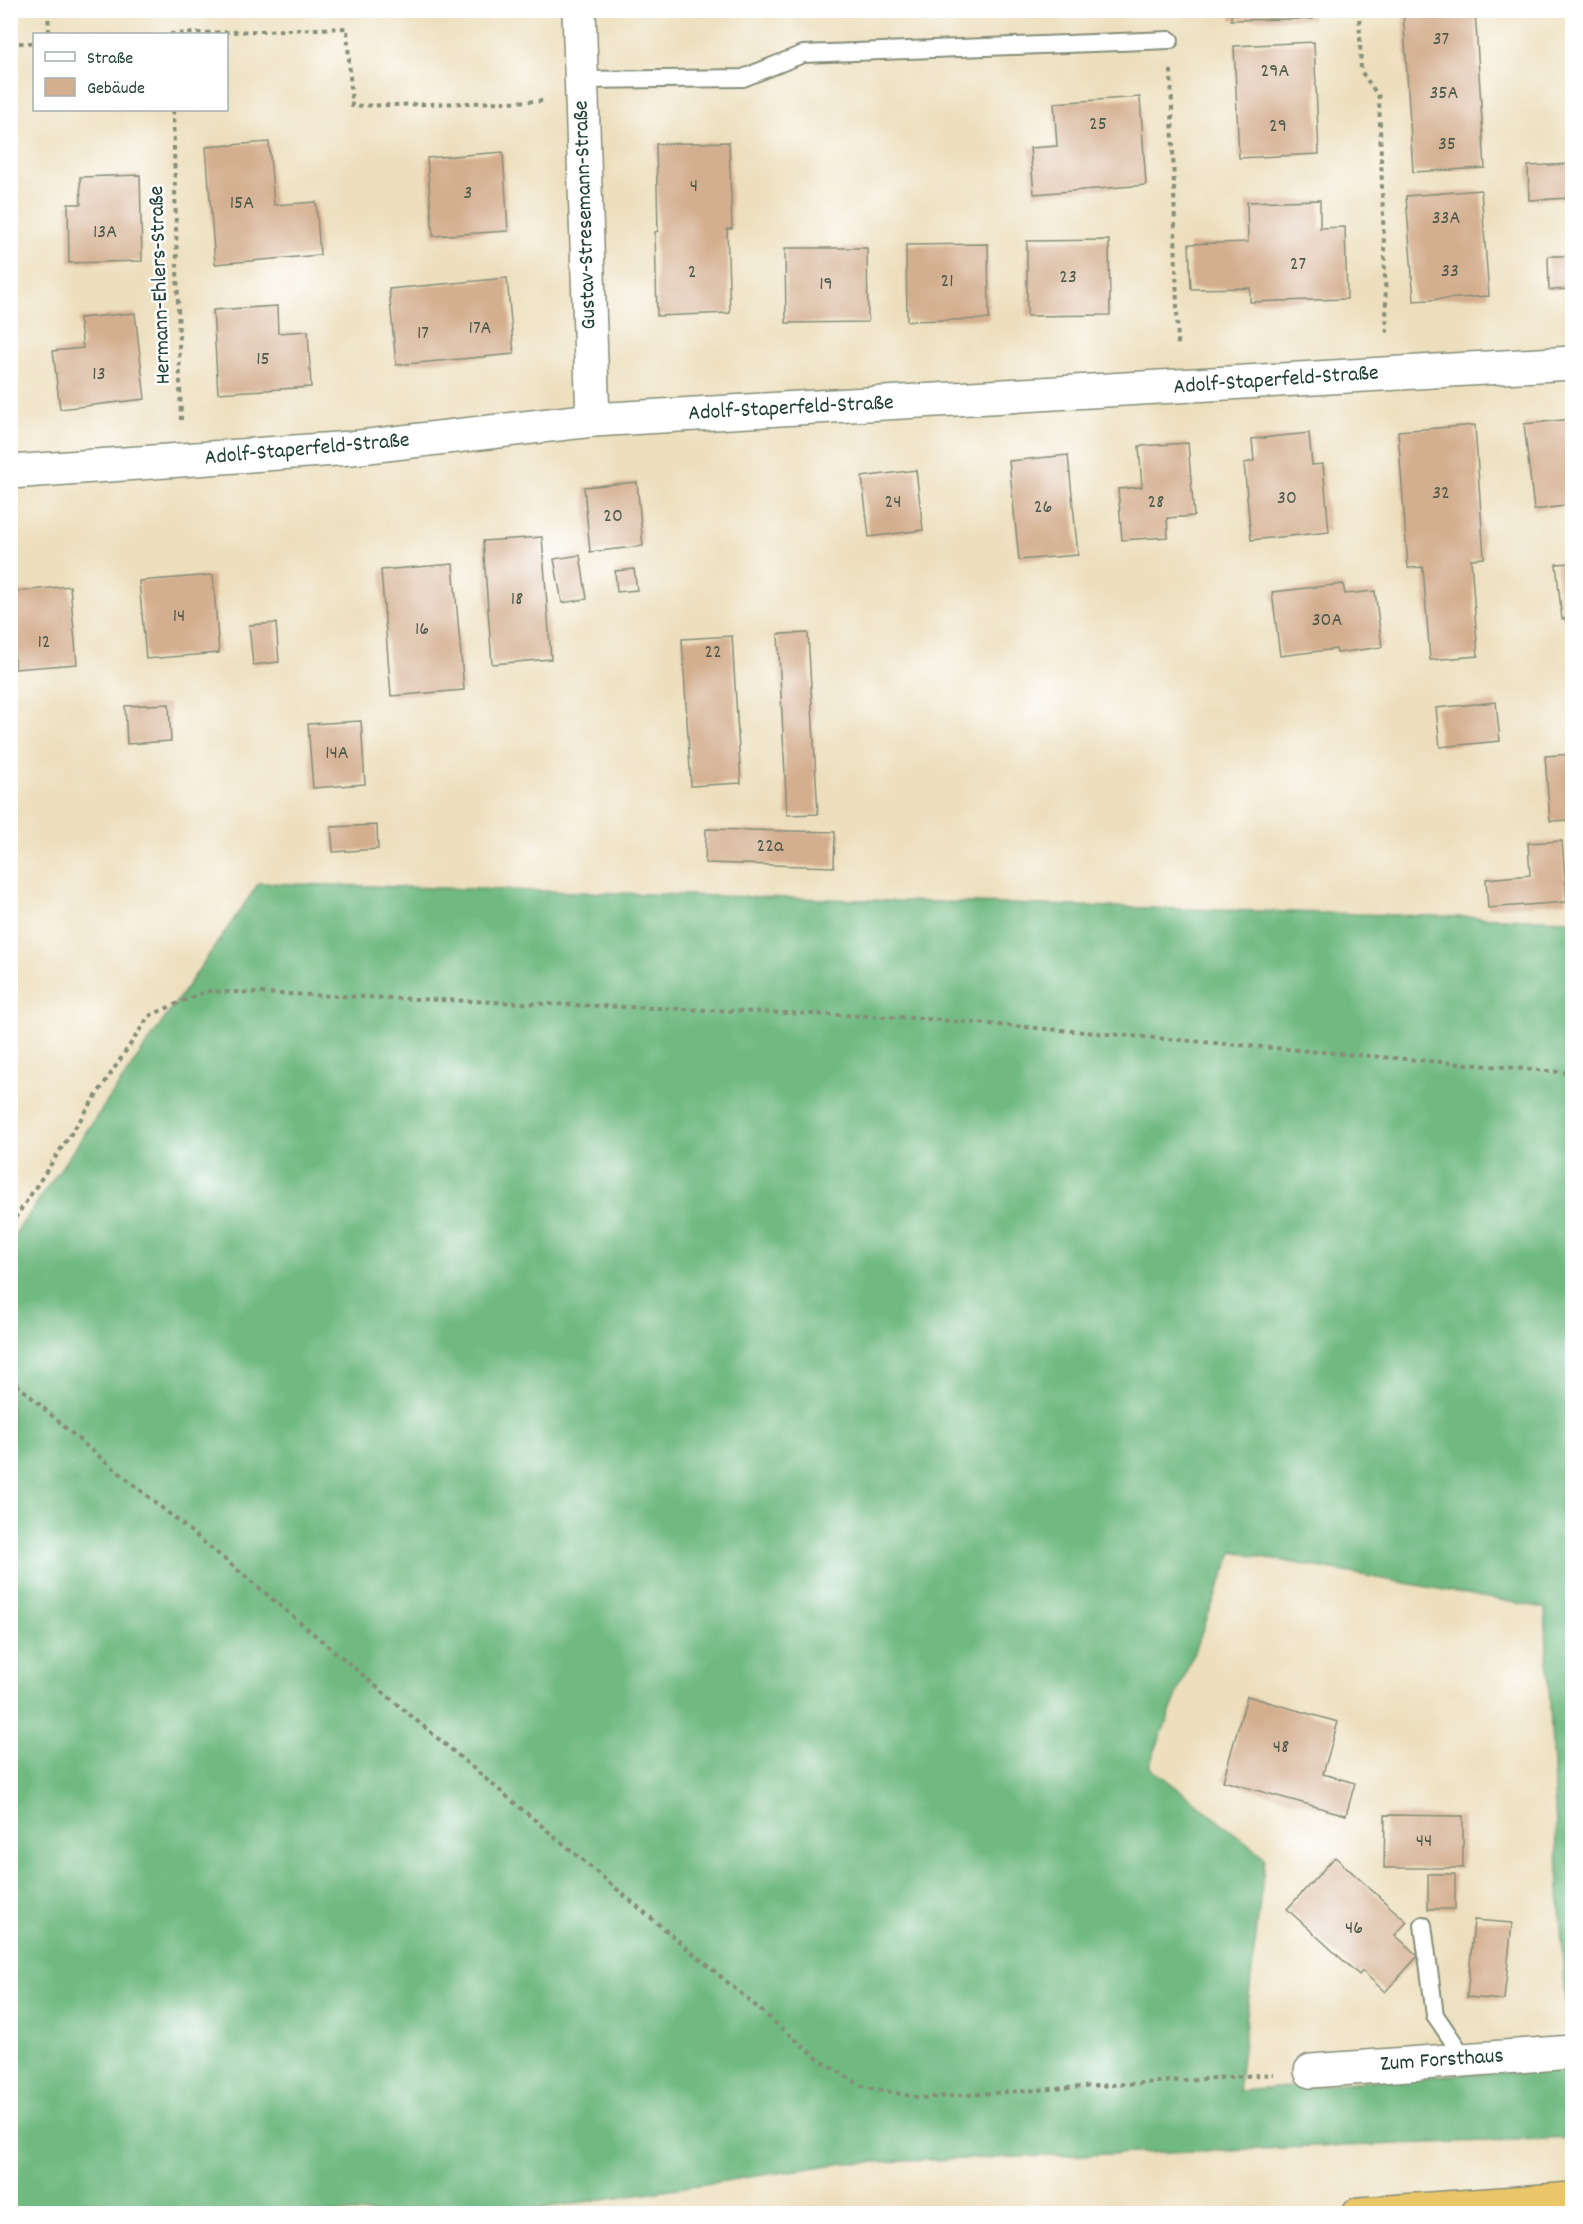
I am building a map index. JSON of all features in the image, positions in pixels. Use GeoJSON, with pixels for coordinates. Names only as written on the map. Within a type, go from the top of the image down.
{"type":"FeatureCollection","features":[{"type":"Feature","properties":{"kind":"highway"},"geometry":{"type":"LineString","coordinates":[[1359,2214],[1572,2199]]}},
{"type":"Feature","properties":{"kind":"street","name":"Gustav-Stresemann-Straße"},"geometry":{"type":"LineString","coordinates":[[579,10],[593,420]]}},
{"type":"Feature","properties":{"kind":"street","name":"Adolf-Staperfeld-Straße"},"geometry":{"type":"LineString","coordinates":[[10,471],[454,438],[593,420],[1572,363]]}},
{"type":"Feature","properties":{"kind":"street","name":"Zum Forsthaus"},"geometry":{"type":"LineString","coordinates":[[1311,2071],[1572,2052]]}},
{"type":"Feature","properties":{"kind":"lane"},"geometry":{"type":"LineString","coordinates":[[582,90],[743,78],[802,54],[1170,40]]}},
{"type":"Feature","properties":{"kind":"lane"},"geometry":{"type":"LineString","coordinates":[[1423,1925],[1435,2015],[1465,2059]]}},
{"type":"Feature","properties":{"kind":"path"},"geometry":{"type":"LineString","coordinates":[[48,10],[49,33]]}},
{"type":"Feature","properties":{"kind":"path"},"geometry":{"type":"LineString","coordinates":[[1359,10],[1361,71],[1379,97],[1388,373]]}},
{"type":"Feature","properties":{"kind":"path"},"geometry":{"type":"LineString","coordinates":[[200,33],[347,28],[352,106],[582,90]]}},
{"type":"Feature","properties":{"kind":"path"},"geometry":{"type":"LineString","coordinates":[[1170,40],[1179,387]]}},
{"type":"Feature","properties":{"kind":"path"},"geometry":{"type":"LineString","coordinates":[[10,43],[33,42]]}},
{"type":"Feature","properties":{"kind":"path","name":"Hermann-Ehlers-Straße"},"geometry":{"type":"LineString","coordinates":[[173,111],[182,460]]}},
{"type":"Feature","properties":{"kind":"path"},"geometry":{"type":"LineString","coordinates":[[10,1226],[149,1016],[206,991],[917,1018],[1572,1072]]}},
{"type":"Feature","properties":{"kind":"path"},"geometry":{"type":"LineString","coordinates":[[10,1378],[78,1439],[263,1591],[820,2061],[862,2086],[920,2098],[1311,2071]]}},
{"type":"Feature","properties":{"kind":"green space"},"geometry":{"type":"Polygon","coordinates":[[[259,883],[1572,920],[1572,2138],[844,2163],[510,2213],[11,2214],[11,1240],[259,883]],[[1233,1552],[1149,1766],[1265,1857],[1238,2091],[1568,2066],[1545,1608],[1233,1552]]]}},
{"type":"Feature","properties":{"kind":"building"},"geometry":{"type":"Polygon","coordinates":[[[854,10],[883,10],[883,12],[854,14],[854,10]]]}},
{"type":"Feature","properties":{"kind":"building"},"geometry":{"type":"Polygon","coordinates":[[[1231,10],[1313,10],[1313,19],[1231,20],[1231,10]]]}},
{"type":"Feature","properties":{"kind":"building"},"geometry":{"type":"Polygon","coordinates":[[[1403,10],[1475,10],[1485,168],[1413,172],[1403,10]]]}},
{"type":"Feature","properties":{"kind":"building"},"geometry":{"type":"Polygon","coordinates":[[[1314,42],[1319,154],[1239,158],[1234,46],[1314,42]]]}},
{"type":"Feature","properties":{"kind":"building"},"geometry":{"type":"Polygon","coordinates":[[[1140,97],[1146,185],[1034,194],[1030,148],[1057,146],[1054,103],[1140,97]]]}},
{"type":"Feature","properties":{"kind":"building"},"geometry":{"type":"Polygon","coordinates":[[[269,142],[274,205],[316,202],[320,255],[215,264],[206,147],[269,142]]]}},
{"type":"Feature","properties":{"kind":"building"},"geometry":{"type":"Polygon","coordinates":[[[729,142],[732,229],[727,229],[730,313],[657,316],[656,144],[729,142]]]}},
{"type":"Feature","properties":{"kind":"building"},"geometry":{"type":"Polygon","coordinates":[[[503,152],[508,231],[433,236],[427,158],[503,152]]]}},
{"type":"Feature","properties":{"kind":"building"},"geometry":{"type":"Polygon","coordinates":[[[1572,164],[1572,198],[1529,200],[1528,166],[1572,164]]]}},
{"type":"Feature","properties":{"kind":"building"},"geometry":{"type":"Polygon","coordinates":[[[140,175],[142,261],[69,263],[68,204],[81,204],[80,177],[140,175]]]}},
{"type":"Feature","properties":{"kind":"building"},"geometry":{"type":"Polygon","coordinates":[[[1481,190],[1489,296],[1414,301],[1406,196],[1481,190]]]}},
{"type":"Feature","properties":{"kind":"building"},"geometry":{"type":"Polygon","coordinates":[[[1320,200],[1320,228],[1345,227],[1347,299],[1250,302],[1250,288],[1191,289],[1189,244],[1248,242],[1247,202],[1320,200]]]}},
{"type":"Feature","properties":{"kind":"building"},"geometry":{"type":"Polygon","coordinates":[[[1109,240],[1110,315],[1027,316],[1027,241],[1109,240]]]}},
{"type":"Feature","properties":{"kind":"building"},"geometry":{"type":"Polygon","coordinates":[[[988,244],[989,319],[907,321],[906,245],[988,244]]]}},
{"type":"Feature","properties":{"kind":"building"},"geometry":{"type":"Polygon","coordinates":[[[785,248],[867,248],[868,322],[786,323],[785,248]]]}},
{"type":"Feature","properties":{"kind":"building"},"geometry":{"type":"Polygon","coordinates":[[[1548,256],[1572,256],[1572,289],[1549,290],[1548,256]]]}},
{"type":"Feature","properties":{"kind":"building"},"geometry":{"type":"Polygon","coordinates":[[[507,278],[514,354],[396,365],[389,289],[507,278]]]}},
{"type":"Feature","properties":{"kind":"building"},"geometry":{"type":"Polygon","coordinates":[[[277,306],[278,333],[308,331],[311,387],[218,393],[213,310],[277,306]]]}},
{"type":"Feature","properties":{"kind":"building"},"geometry":{"type":"Polygon","coordinates":[[[135,313],[145,399],[60,409],[53,351],[83,348],[79,318],[135,313]]]}},
{"type":"Feature","properties":{"kind":"building"},"geometry":{"type":"Polygon","coordinates":[[[1572,419],[1572,505],[1534,510],[1524,424],[1572,419]]]}},
{"type":"Feature","properties":{"kind":"building"},"geometry":{"type":"Polygon","coordinates":[[[1475,425],[1484,558],[1471,559],[1478,656],[1430,660],[1423,567],[1408,568],[1398,431],[1475,425]]]}},
{"type":"Feature","properties":{"kind":"building"},"geometry":{"type":"Polygon","coordinates":[[[1309,433],[1312,465],[1323,464],[1329,532],[1251,540],[1244,463],[1254,461],[1252,439],[1309,433]]]}},
{"type":"Feature","properties":{"kind":"building"},"geometry":{"type":"Polygon","coordinates":[[[1188,443],[1194,516],[1167,518],[1168,537],[1122,540],[1118,489],[1142,487],[1139,446],[1188,443]]]}},
{"type":"Feature","properties":{"kind":"building"},"geometry":{"type":"Polygon","coordinates":[[[1068,455],[1078,555],[1019,560],[1009,461],[1068,455]]]}},
{"type":"Feature","properties":{"kind":"building"},"geometry":{"type":"Polygon","coordinates":[[[916,470],[923,530],[869,537],[862,477],[916,470]]]}},
{"type":"Feature","properties":{"kind":"building"},"geometry":{"type":"Polygon","coordinates":[[[637,482],[643,546],[590,552],[584,487],[637,482]]]}},
{"type":"Feature","properties":{"kind":"building"},"geometry":{"type":"Polygon","coordinates":[[[542,537],[551,659],[492,664],[483,541],[542,537]]]}},
{"type":"Feature","properties":{"kind":"building"},"geometry":{"type":"Polygon","coordinates":[[[580,555],[587,599],[562,603],[554,559],[580,555]]]}},
{"type":"Feature","properties":{"kind":"building"},"geometry":{"type":"Polygon","coordinates":[[[1572,563],[1572,618],[1562,619],[1556,564],[1572,563]]]}},
{"type":"Feature","properties":{"kind":"building"},"geometry":{"type":"Polygon","coordinates":[[[453,564],[464,690],[391,696],[381,570],[453,564]]]}},
{"type":"Feature","properties":{"kind":"building"},"geometry":{"type":"Polygon","coordinates":[[[634,569],[637,590],[617,592],[615,571],[634,569]]]}},
{"type":"Feature","properties":{"kind":"building"},"geometry":{"type":"Polygon","coordinates":[[[213,575],[219,653],[146,659],[139,581],[213,575]]]}},
{"type":"Feature","properties":{"kind":"building"},"geometry":{"type":"Polygon","coordinates":[[[1343,584],[1345,594],[1375,591],[1382,647],[1337,653],[1336,649],[1280,656],[1272,592],[1343,584]]]}},
{"type":"Feature","properties":{"kind":"building"},"geometry":{"type":"Polygon","coordinates":[[[70,586],[77,664],[15,669],[10,592],[70,586]]]}},
{"type":"Feature","properties":{"kind":"building"},"geometry":{"type":"Polygon","coordinates":[[[276,623],[279,662],[253,665],[249,625],[276,623]]]}},
{"type":"Feature","properties":{"kind":"building"},"geometry":{"type":"Polygon","coordinates":[[[808,633],[818,814],[787,815],[778,634],[808,633]]]}},
{"type":"Feature","properties":{"kind":"building"},"geometry":{"type":"Polygon","coordinates":[[[732,636],[741,783],[691,786],[682,639],[732,636]]]}},
{"type":"Feature","properties":{"kind":"building"},"geometry":{"type":"Polygon","coordinates":[[[1496,702],[1500,741],[1440,747],[1436,708],[1496,702]]]}},
{"type":"Feature","properties":{"kind":"building"},"geometry":{"type":"Polygon","coordinates":[[[169,704],[171,741],[127,744],[125,706],[169,704]]]}},
{"type":"Feature","properties":{"kind":"building"},"geometry":{"type":"Polygon","coordinates":[[[361,721],[365,784],[313,788],[308,724],[361,721]]]}},
{"type":"Feature","properties":{"kind":"building"},"geometry":{"type":"Polygon","coordinates":[[[1572,754],[1572,820],[1550,821],[1545,756],[1572,754]]]}},
{"type":"Feature","properties":{"kind":"building"},"geometry":{"type":"Polygon","coordinates":[[[377,825],[378,849],[333,852],[331,827],[377,825]]]}},
{"type":"Feature","properties":{"kind":"building"},"geometry":{"type":"Polygon","coordinates":[[[706,829],[835,832],[834,867],[705,863],[706,829]]]}},
{"type":"Feature","properties":{"kind":"building"},"geometry":{"type":"Polygon","coordinates":[[[1562,841],[1567,902],[1488,908],[1486,879],[1530,875],[1528,843],[1562,841]]]}},
{"type":"Feature","properties":{"kind":"building"},"geometry":{"type":"Polygon","coordinates":[[[1247,1696],[1338,1722],[1323,1774],[1355,1783],[1346,1815],[1223,1781],[1247,1696]]]}},
{"type":"Feature","properties":{"kind":"building"},"geometry":{"type":"Polygon","coordinates":[[[1385,1815],[1463,1816],[1463,1868],[1384,1868],[1385,1815]]]}},
{"type":"Feature","properties":{"kind":"building"},"geometry":{"type":"Polygon","coordinates":[[[1335,1857],[1407,1922],[1395,1935],[1418,1956],[1385,1992],[1362,1971],[1359,1975],[1287,1909],[1335,1857]]]}},
{"type":"Feature","properties":{"kind":"building"},"geometry":{"type":"Polygon","coordinates":[[[1428,1874],[1455,1874],[1455,1909],[1428,1909],[1428,1874]]]}},
{"type":"Feature","properties":{"kind":"building"},"geometry":{"type":"Polygon","coordinates":[[[1474,1920],[1512,1923],[1504,2000],[1467,1997],[1474,1920]]]}}]}
